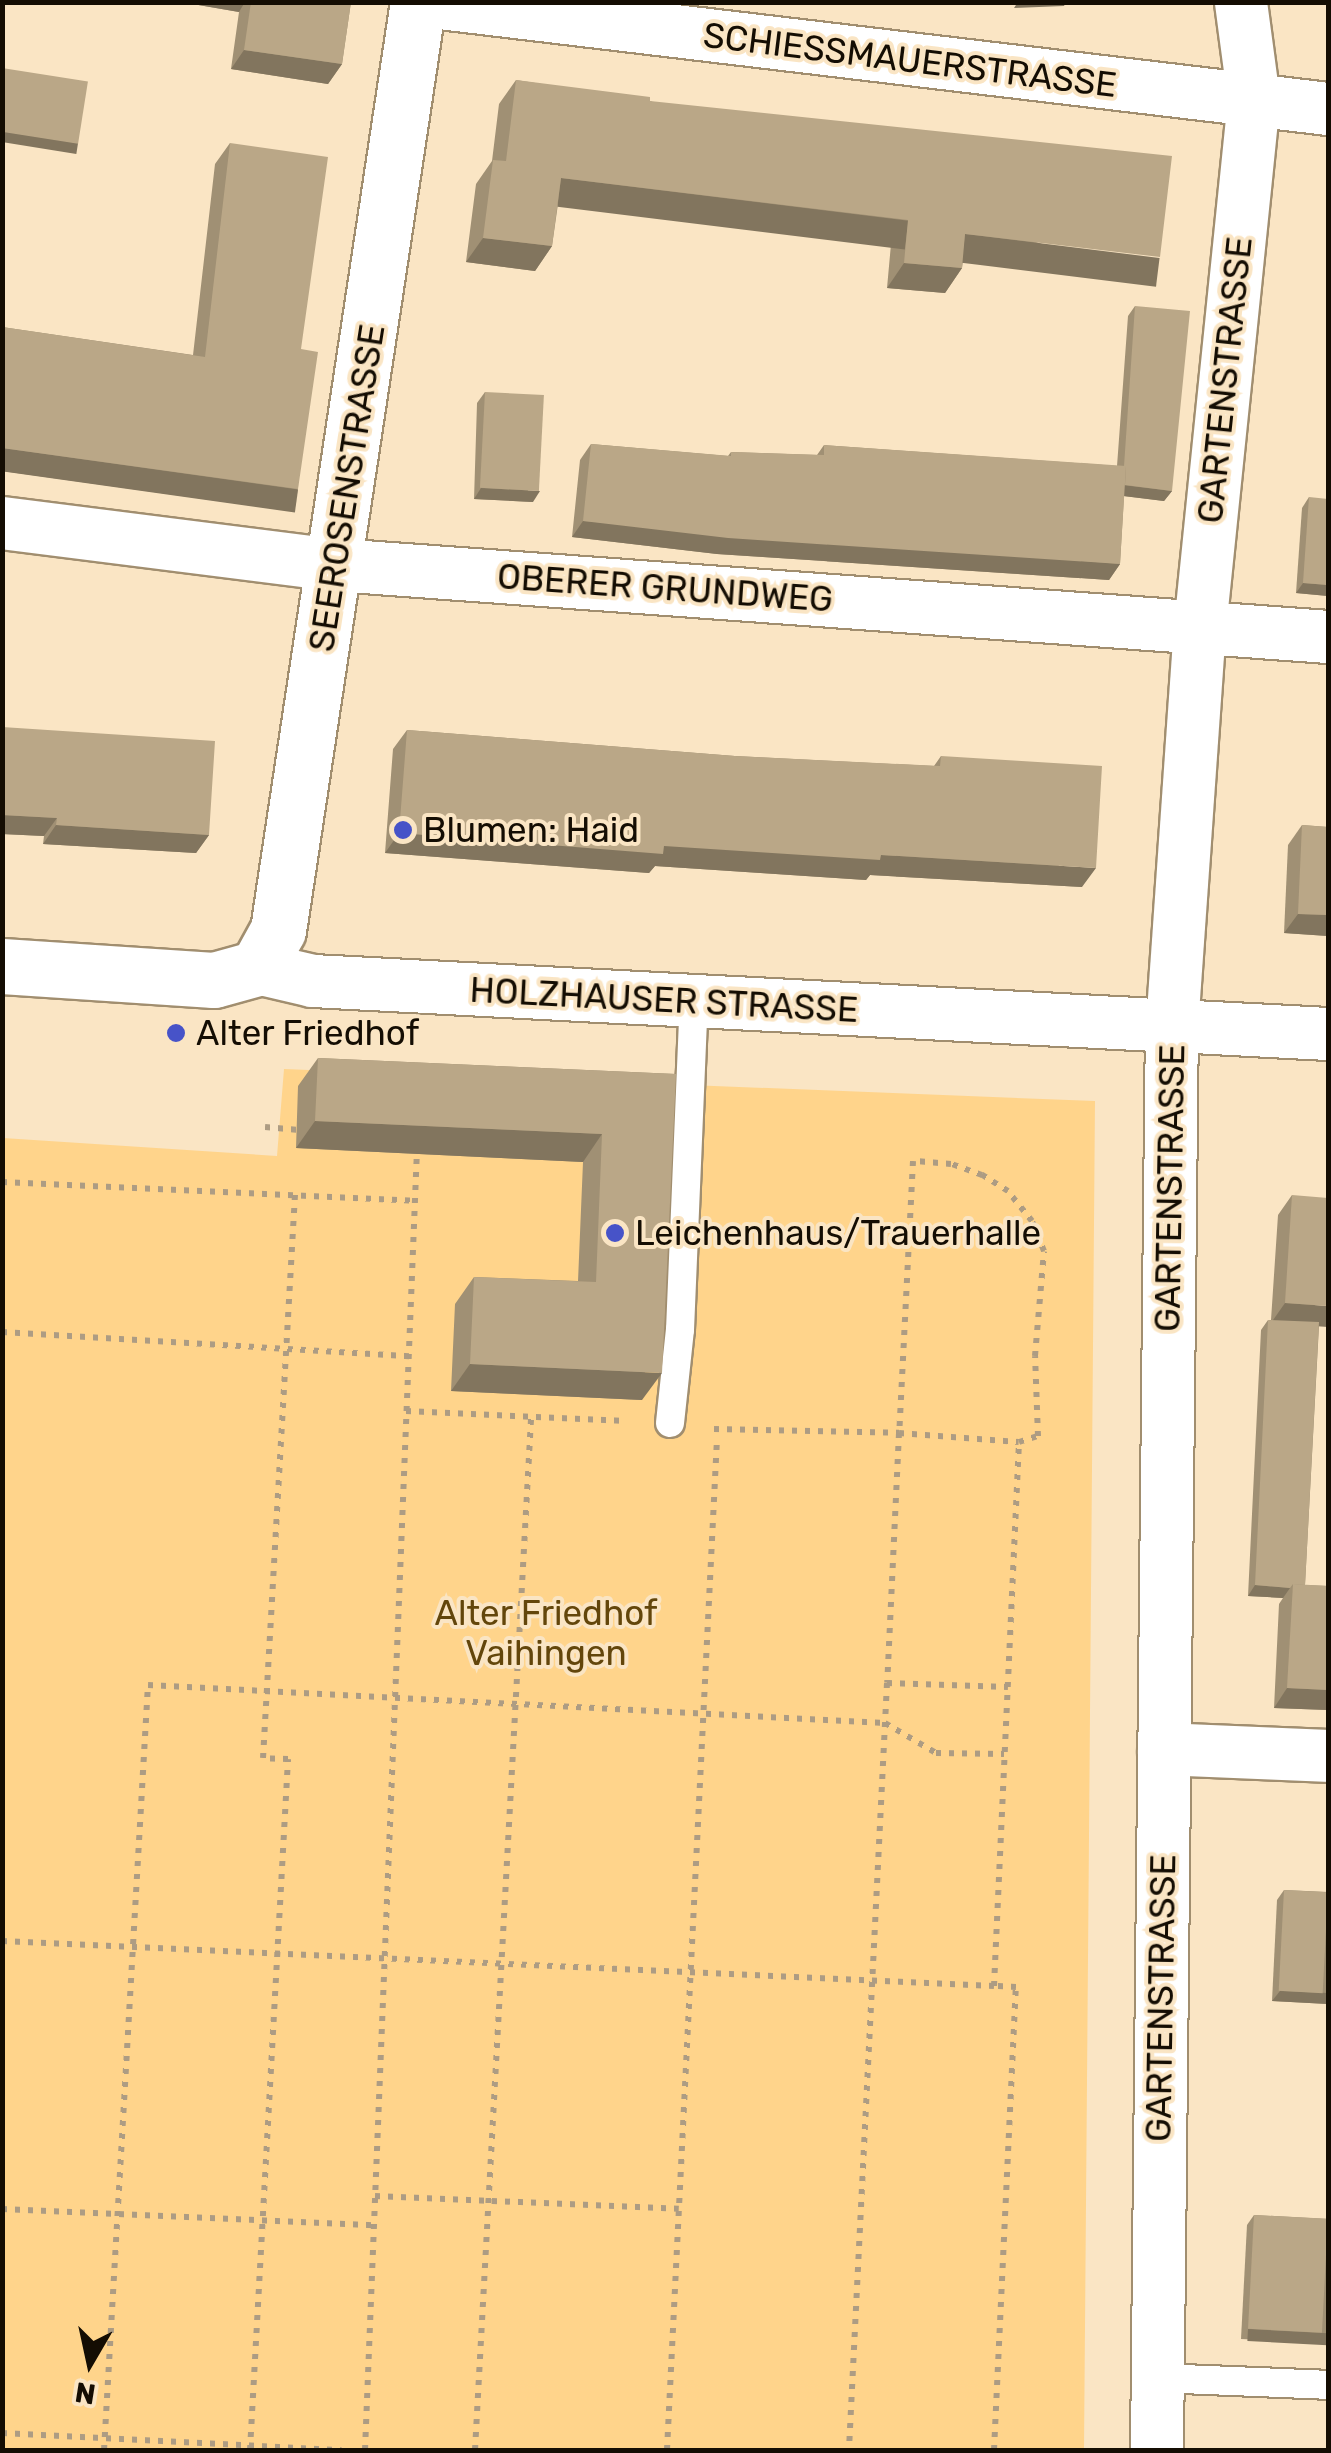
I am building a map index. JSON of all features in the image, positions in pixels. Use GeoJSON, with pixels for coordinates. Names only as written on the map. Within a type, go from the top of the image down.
{"type":"FeatureCollection","features":[{"type":"Feature","properties":{"kind":"street","name":"SEEROSENSTRASSE"},"geometry":{"type":"LineString","coordinates":[[257,968],[278,930],[418,2]]}},
{"type":"Feature","properties":{"kind":"street","name":"SCHIESSMAUERSTRASSE"},"geometry":{"type":"LineString","coordinates":[[432,2],[1328,109]]}},
{"type":"Feature","properties":{"kind":"street","name":"GARTENSTRASSE"},"geometry":{"type":"LineString","coordinates":[[1157,2450],[1172,1027],[1200,628],[1254,100],[1241,2]]}},
{"type":"Feature","properties":{"kind":"street","name":"OBERER GRUNDWEG"},"geometry":{"type":"LineString","coordinates":[[2,523],[336,565],[1328,637]]}},
{"type":"Feature","properties":{"kind":"street","name":"HOLZHAUSER STRASSE"},"geometry":{"type":"LineString","coordinates":[[2,966],[214,980],[257,968],[313,981],[1328,1034]]}},
{"type":"Feature","properties":{"kind":"street"},"geometry":{"type":"LineString","coordinates":[[1164,1748],[1328,1756]]}},
{"type":"Feature","properties":{"kind":"lane"},"geometry":{"type":"LineString","coordinates":[[670,1423],[680,1330],[694,1002]]}},
{"type":"Feature","properties":{"kind":"lane"},"geometry":{"type":"LineString","coordinates":[[1157,2378],[1328,2385]]}},
{"type":"Feature","properties":{"kind":"path"},"geometry":{"type":"LineString","coordinates":[[265,1127],[318,1131]]}},
{"type":"Feature","properties":{"kind":"path"},"geometry":{"type":"LineString","coordinates":[[365,2450],[418,1136]]}},
{"type":"Feature","properties":{"kind":"path"},"geometry":{"type":"LineString","coordinates":[[406,1411],[670,1423],[717,1429],[899,1434],[1019,1442],[1038,1436],[1035,1356],[1044,1251],[1032,1221],[1008,1190],[982,1174],[912,1162],[899,1434],[886,1683],[849,2450]]}},
{"type":"Feature","properties":{"kind":"path"},"geometry":{"type":"LineString","coordinates":[[2,1182],[414,1202]]}},
{"type":"Feature","properties":{"kind":"path"},"geometry":{"type":"LineString","coordinates":[[250,2448],[288,1758],[264,1758],[295,1195]]}},
{"type":"Feature","properties":{"kind":"path"},"geometry":{"type":"LineString","coordinates":[[2,1332],[408,1356]]}},
{"type":"Feature","properties":{"kind":"path"},"geometry":{"type":"LineString","coordinates":[[474,2450],[531,1418]]}},
{"type":"Feature","properties":{"kind":"path"},"geometry":{"type":"LineString","coordinates":[[667,2450],[717,1429]]}},
{"type":"Feature","properties":{"kind":"path"},"geometry":{"type":"LineString","coordinates":[[994,1986],[1019,1442]]}},
{"type":"Feature","properties":{"kind":"path"},"geometry":{"type":"LineString","coordinates":[[886,1683],[1008,1687]]}},
{"type":"Feature","properties":{"kind":"path"},"geometry":{"type":"LineString","coordinates":[[104,2450],[148,1685],[885,1722],[936,1753],[1004,1754]]}},
{"type":"Feature","properties":{"kind":"path"},"geometry":{"type":"LineString","coordinates":[[2,1940],[1016,1988],[994,2450]]}},
{"type":"Feature","properties":{"kind":"path"},"geometry":{"type":"LineString","coordinates":[[374,2196],[678,2209]]}},
{"type":"Feature","properties":{"kind":"path"},"geometry":{"type":"LineString","coordinates":[[2,2209],[374,2225]]}},
{"type":"Feature","properties":{"kind":"path"},"geometry":{"type":"LineString","coordinates":[[2,2433],[342,2450]]}},
{"type":"Feature","properties":{"kind":"green space","name":"Alter Friedhof Vaihingen"},"geometry":{"type":"Polygon","coordinates":[[[284,1069],[1095,1101],[1084,2450],[3,2450],[3,1138],[277,1156],[284,1069]]]}},
{"type":"Feature","properties":{"kind":"building"},"geometry":{"type":"Polygon","coordinates":[[[251,2],[351,2],[342,64],[244,50],[251,2]]]}},
{"type":"Feature","properties":{"kind":"building"},"geometry":{"type":"Polygon","coordinates":[[[2,68],[88,82],[78,144],[2,132],[2,68]]]}},
{"type":"Feature","properties":{"kind":"building"},"geometry":{"type":"Polygon","coordinates":[[[516,80],[650,97],[650,101],[1172,156],[1160,257],[965,234],[962,268],[904,263],[908,220],[561,178],[552,246],[483,238],[493,160],[506,161],[516,80]]]}},
{"type":"Feature","properties":{"kind":"building"},"geometry":{"type":"Polygon","coordinates":[[[230,143],[328,157],[301,349],[318,352],[298,489],[2,448],[2,327],[205,357],[230,143]]]}},
{"type":"Feature","properties":{"kind":"building"},"geometry":{"type":"Polygon","coordinates":[[[1135,306],[1190,311],[1172,491],[1125,485],[1135,306]]]}},
{"type":"Feature","properties":{"kind":"building"},"geometry":{"type":"Polygon","coordinates":[[[485,392],[544,395],[539,491],[480,488],[485,392]]]}},
{"type":"Feature","properties":{"kind":"building"},"geometry":{"type":"Polygon","coordinates":[[[591,444],[731,456],[731,452],[824,455],[824,445],[1126,466],[1120,564],[728,538],[583,521],[591,444]]]}},
{"type":"Feature","properties":{"kind":"building"},"geometry":{"type":"Polygon","coordinates":[[[1309,497],[1328,499],[1328,585],[1303,583],[1309,497]]]}},
{"type":"Feature","properties":{"kind":"building"},"geometry":{"type":"Polygon","coordinates":[[[2,727],[215,741],[209,835],[56,825],[57,818],[2,815],[2,727]]]}},
{"type":"Feature","properties":{"kind":"building"},"geometry":{"type":"Polygon","coordinates":[[[407,730],[735,756],[940,766],[941,756],[1102,766],[1096,868],[664,846],[663,854],[399,833],[407,730]]]}},
{"type":"Feature","properties":{"kind":"building"},"geometry":{"type":"Polygon","coordinates":[[[1302,825],[1328,827],[1328,915],[1298,914],[1302,825]]]}},
{"type":"Feature","properties":{"kind":"building","name":"Leichenhaus/Trauerhalle"},"geometry":{"type":"Polygon","coordinates":[[[318,1058],[676,1074],[662,1373],[470,1364],[474,1277],[596,1282],[602,1134],[315,1121],[318,1058]]]}},
{"type":"Feature","properties":{"kind":"building"},"geometry":{"type":"Polygon","coordinates":[[[1292,1195],[1328,1198],[1328,1306],[1285,1303],[1292,1195]]]}},
{"type":"Feature","properties":{"kind":"building"},"geometry":{"type":"Polygon","coordinates":[[[1268,1320],[1319,1322],[1305,1585],[1293,1584],[1290,1588],[1255,1585],[1268,1320]]]}},
{"type":"Feature","properties":{"kind":"building"},"geometry":{"type":"Polygon","coordinates":[[[1293,1584],[1328,1586],[1328,1690],[1287,1688],[1293,1584]]]}},
{"type":"Feature","properties":{"kind":"building"},"geometry":{"type":"Polygon","coordinates":[[[1284,1890],[1328,1892],[1323,1993],[1279,1991],[1284,1890]]]}},
{"type":"Feature","properties":{"kind":"building"},"geometry":{"type":"Polygon","coordinates":[[[1254,2215],[1328,2219],[1322,2333],[1248,2329],[1254,2215]]]}},
{"type":"Feature","properties":{"kind":"place","name":"Blumen: Haid"},"geometry":{"type":"Point","coordinates":[403,830]}},
{"type":"Feature","properties":{"kind":"place","name":"Alter Friedhof"},"geometry":{"type":"Point","coordinates":[176,1033]}},
{"type":"Feature","properties":{"kind":"place","name":"Leichenhaus/Trauerhalle"},"geometry":{"type":"Point","coordinates":[615,1233]}}]}
